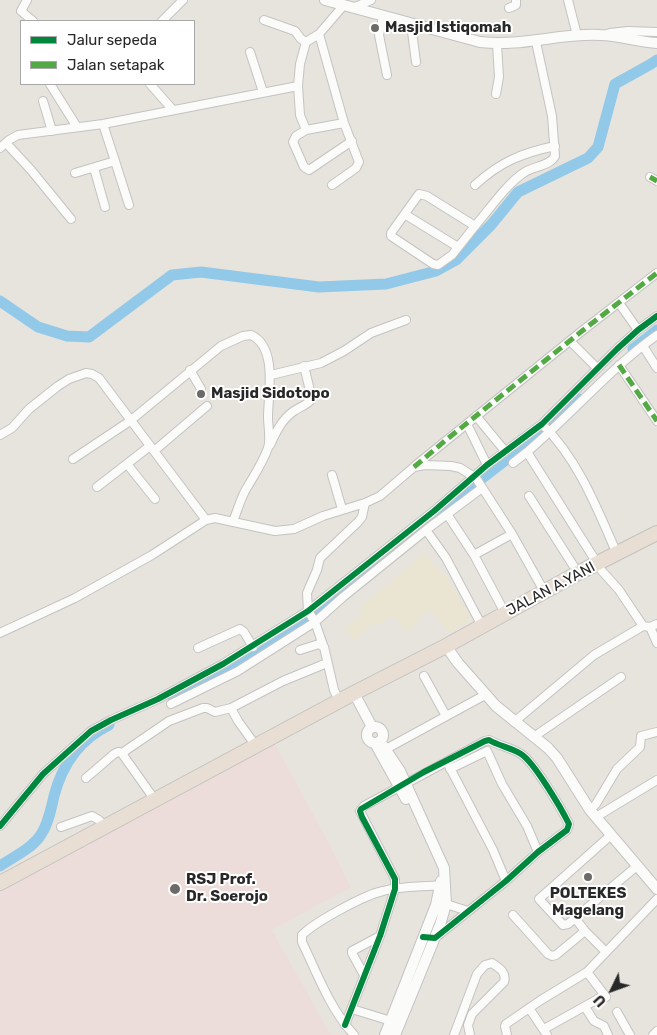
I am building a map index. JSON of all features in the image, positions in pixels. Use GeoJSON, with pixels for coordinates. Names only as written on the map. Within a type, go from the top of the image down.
{"type":"FeatureCollection","features":[{"type":"Feature","properties":{"kind":"highway","name":"JALAN A.YANI"},"geometry":{"type":"LineString","coordinates":[[0,883],[354,693],[446,646],[544,591],[657,533]]}},
{"type":"Feature","properties":{"kind":"street"},"geometry":{"type":"LineString","coordinates":[[27,0],[21,11],[32,20]]}},
{"type":"Feature","properties":{"kind":"street"},"geometry":{"type":"LineString","coordinates":[[163,20],[183,0]]}},
{"type":"Feature","properties":{"kind":"street"},"geometry":{"type":"LineString","coordinates":[[325,0],[480,42],[497,44],[536,42],[628,31],[657,32]]}},
{"type":"Feature","properties":{"kind":"street"},"geometry":{"type":"LineString","coordinates":[[306,130],[300,116],[298,86],[300,64],[306,42],[320,34],[348,7],[372,0]]}},
{"type":"Feature","properties":{"kind":"street"},"geometry":{"type":"LineString","coordinates":[[508,8],[516,5],[516,0]]}},
{"type":"Feature","properties":{"kind":"street"},"geometry":{"type":"LineString","coordinates":[[568,0],[577,36]]}},
{"type":"Feature","properties":{"kind":"street"},"geometry":{"type":"LineString","coordinates":[[383,16],[379,36],[387,75]]}},
{"type":"Feature","properties":{"kind":"street"},"geometry":{"type":"LineString","coordinates":[[264,20],[295,31],[306,42]]}},
{"type":"Feature","properties":{"kind":"street"},"geometry":{"type":"LineString","coordinates":[[412,24],[416,62]]}},
{"type":"Feature","properties":{"kind":"street"},"geometry":{"type":"LineString","coordinates":[[320,34],[344,123],[358,158],[358,166],[332,185]]}},
{"type":"Feature","properties":{"kind":"street"},"geometry":{"type":"LineString","coordinates":[[601,35],[654,43]]}},
{"type":"Feature","properties":{"kind":"street"},"geometry":{"type":"LineString","coordinates":[[475,226],[421,194],[392,233],[392,238],[433,264],[438,265],[447,260],[516,179],[526,171],[552,161],[555,156],[555,146],[550,108],[536,42]]}},
{"type":"Feature","properties":{"kind":"street"},"geometry":{"type":"LineString","coordinates":[[496,94],[499,77],[497,44]]}},
{"type":"Feature","properties":{"kind":"street"},"geometry":{"type":"LineString","coordinates":[[250,52],[263,92]]}},
{"type":"Feature","properties":{"kind":"street"},"geometry":{"type":"LineString","coordinates":[[51,85],[77,127]]}},
{"type":"Feature","properties":{"kind":"street"},"geometry":{"type":"LineString","coordinates":[[151,85],[173,110]]}},
{"type":"Feature","properties":{"kind":"street"},"geometry":{"type":"LineString","coordinates":[[71,219],[31,170],[3,145],[18,135],[103,124],[298,86]]}},
{"type":"Feature","properties":{"kind":"street"},"geometry":{"type":"LineString","coordinates":[[43,101],[52,131]]}},
{"type":"Feature","properties":{"kind":"street"},"geometry":{"type":"LineString","coordinates":[[344,123],[306,130],[296,136],[293,142],[306,169],[312,168],[352,141]]}},
{"type":"Feature","properties":{"kind":"street"},"geometry":{"type":"LineString","coordinates":[[103,124],[129,205]]}},
{"type":"Feature","properties":{"kind":"street"},"geometry":{"type":"LineString","coordinates":[[475,185],[506,161],[531,151],[555,146]]}},
{"type":"Feature","properties":{"kind":"street"},"geometry":{"type":"LineString","coordinates":[[75,173],[115,161]]}},
{"type":"Feature","properties":{"kind":"street"},"geometry":{"type":"LineString","coordinates":[[94,168],[105,207]]}},
{"type":"Feature","properties":{"kind":"street"},"geometry":{"type":"LineString","coordinates":[[406,215],[458,247]]}},
{"type":"Feature","properties":{"kind":"street"},"geometry":{"type":"LineString","coordinates":[[0,633],[75,598],[152,555],[206,520],[216,518],[275,531],[294,529],[322,516],[365,503],[380,496],[476,416],[657,273]]}},
{"type":"Feature","properties":{"kind":"street"},"geometry":{"type":"LineString","coordinates":[[619,302],[638,330]]}},
{"type":"Feature","properties":{"kind":"street"},"geometry":{"type":"LineString","coordinates":[[0,826],[43,774],[91,731],[158,699],[253,646],[309,612],[475,478],[487,465],[542,424],[597,368],[638,330],[657,316]]}},
{"type":"Feature","properties":{"kind":"street"},"geometry":{"type":"LineString","coordinates":[[271,374],[321,363],[371,334],[406,320]]}},
{"type":"Feature","properties":{"kind":"street"},"geometry":{"type":"LineString","coordinates":[[73,459],[130,420],[221,346],[243,336],[252,335],[258,340],[267,354],[271,374],[268,417],[269,446]]}},
{"type":"Feature","properties":{"kind":"street"},"geometry":{"type":"LineString","coordinates":[[513,464],[550,432],[619,366],[657,335]]}},
{"type":"Feature","properties":{"kind":"street"},"geometry":{"type":"LineString","coordinates":[[570,341],[597,368]]}},
{"type":"Feature","properties":{"kind":"street"},"geometry":{"type":"LineString","coordinates":[[642,346],[657,368]]}},
{"type":"Feature","properties":{"kind":"street"},"geometry":{"type":"LineString","coordinates":[[233,521],[248,486],[256,474],[282,421],[312,399],[304,366]]}},
{"type":"Feature","properties":{"kind":"street"},"geometry":{"type":"LineString","coordinates":[[619,366],[657,421]]}},
{"type":"Feature","properties":{"kind":"street"},"geometry":{"type":"LineString","coordinates":[[190,370],[201,388]]}},
{"type":"Feature","properties":{"kind":"street"},"geometry":{"type":"LineString","coordinates":[[0,435],[12,428],[43,396],[69,379],[86,373],[92,374],[99,378],[206,520]]}},
{"type":"Feature","properties":{"kind":"street"},"geometry":{"type":"LineString","coordinates":[[97,486],[127,464],[152,449],[207,406]]}},
{"type":"Feature","properties":{"kind":"street"},"geometry":{"type":"LineString","coordinates":[[476,416],[505,451]]}},
{"type":"Feature","properties":{"kind":"street"},"geometry":{"type":"LineString","coordinates":[[467,424],[487,465]]}},
{"type":"Feature","properties":{"kind":"street"},"geometry":{"type":"LineString","coordinates":[[542,424],[574,464],[617,554]]}},
{"type":"Feature","properties":{"kind":"street"},"geometry":{"type":"LineString","coordinates":[[527,452],[603,574],[650,626],[657,644]]}},
{"type":"Feature","properties":{"kind":"street"},"geometry":{"type":"LineString","coordinates":[[127,464],[155,499]]}},
{"type":"Feature","properties":{"kind":"street"},"geometry":{"type":"LineString","coordinates":[[414,467],[426,465],[451,466],[460,468],[475,478],[512,534],[544,591]]}},
{"type":"Feature","properties":{"kind":"street"},"geometry":{"type":"LineString","coordinates":[[332,475],[342,509]]}},
{"type":"Feature","properties":{"kind":"street"},"geometry":{"type":"LineString","coordinates":[[171,704],[238,671],[315,621],[481,487]]}},
{"type":"Feature","properties":{"kind":"street"},"geometry":{"type":"LineString","coordinates":[[529,496],[578,573]]}},
{"type":"Feature","properties":{"kind":"street"},"geometry":{"type":"LineString","coordinates":[[339,702],[327,663],[325,649],[315,621],[309,612],[307,593],[320,558],[358,522],[362,517],[365,503]]}},
{"type":"Feature","properties":{"kind":"street"},"geometry":{"type":"LineString","coordinates":[[447,514],[474,555],[505,613]]}},
{"type":"Feature","properties":{"kind":"street"},"geometry":{"type":"LineString","coordinates":[[426,530],[446,558],[482,626]]}},
{"type":"Feature","properties":{"kind":"street"},"geometry":{"type":"LineString","coordinates":[[474,555],[512,534]]}},
{"type":"Feature","properties":{"kind":"street"},"geometry":{"type":"LineString","coordinates":[[514,722],[594,655],[650,626]]}},
{"type":"Feature","properties":{"kind":"street"},"geometry":{"type":"LineString","coordinates":[[198,648],[240,629],[253,646]]}},
{"type":"Feature","properties":{"kind":"street"},"geometry":{"type":"LineString","coordinates":[[300,650],[319,644],[323,645]]}},
{"type":"Feature","properties":{"kind":"street"},"geometry":{"type":"LineString","coordinates":[[446,646],[485,695],[514,722],[535,736],[557,758],[593,813],[657,890]]}},
{"type":"Feature","properties":{"kind":"street"},"geometry":{"type":"LineString","coordinates":[[86,778],[114,754],[118,752],[123,753],[169,721],[202,708],[207,708],[213,712],[231,708],[283,681],[327,663]]}},
{"type":"Feature","properties":{"kind":"street"},"geometry":{"type":"LineString","coordinates":[[424,676],[446,716]]}},
{"type":"Feature","properties":{"kind":"street"},"geometry":{"type":"LineString","coordinates":[[535,736],[621,677]]}},
{"type":"Feature","properties":{"kind":"street"},"geometry":{"type":"LineString","coordinates":[[354,693],[372,727],[368,731],[369,741],[380,744],[446,716],[485,695]]}},
{"type":"Feature","properties":{"kind":"street"},"geometry":{"type":"LineString","coordinates":[[231,708],[256,746]]}},
{"type":"Feature","properties":{"kind":"street"},"geometry":{"type":"LineString","coordinates":[[593,813],[596,804],[617,769],[640,747],[641,736],[657,732]]}},
{"type":"Feature","properties":{"kind":"street"},"geometry":{"type":"LineString","coordinates":[[423,937],[435,938],[567,830],[569,824],[532,764],[524,755],[510,747],[487,740],[448,766]]}},
{"type":"Feature","properties":{"kind":"street"},"geometry":{"type":"LineString","coordinates":[[380,744],[403,785],[444,868],[446,879],[446,904],[440,925],[395,1035]]}},
{"type":"Feature","properties":{"kind":"street"},"geometry":{"type":"LineString","coordinates":[[345,1025],[380,936],[396,889],[395,879],[360,811],[364,806],[403,785],[487,751],[495,744]]}},
{"type":"Feature","properties":{"kind":"street"},"geometry":{"type":"LineString","coordinates":[[487,751],[502,784],[527,826],[538,852]]}},
{"type":"Feature","properties":{"kind":"street"},"geometry":{"type":"LineString","coordinates":[[123,753],[123,758],[155,800]]}},
{"type":"Feature","properties":{"kind":"street"},"geometry":{"type":"LineString","coordinates":[[448,766],[493,850],[506,880]]}},
{"type":"Feature","properties":{"kind":"street"},"geometry":{"type":"LineString","coordinates":[[593,813],[657,780]]}},
{"type":"Feature","properties":{"kind":"street"},"geometry":{"type":"LineString","coordinates":[[385,1035],[436,905],[441,885],[438,862],[403,785]]}},
{"type":"Feature","properties":{"kind":"street"},"geometry":{"type":"LineString","coordinates":[[61,827],[92,816],[99,820],[104,827]]}},
{"type":"Feature","properties":{"kind":"street"},"geometry":{"type":"LineString","coordinates":[[611,835],[539,899],[563,925],[568,924],[637,866]]}},
{"type":"Feature","properties":{"kind":"street"},"geometry":{"type":"LineString","coordinates":[[354,1035],[345,1025],[327,993],[302,942],[302,935],[327,918],[374,894],[396,889],[441,885]]}},
{"type":"Feature","properties":{"kind":"street"},"geometry":{"type":"LineString","coordinates":[[507,1035],[504,1026],[506,1024],[587,972],[657,899]]}},
{"type":"Feature","properties":{"kind":"street"},"geometry":{"type":"LineString","coordinates":[[446,904],[468,911]]}},
{"type":"Feature","properties":{"kind":"street"},"geometry":{"type":"LineString","coordinates":[[513,915],[548,954],[552,956],[556,955],[586,931]]}},
{"type":"Feature","properties":{"kind":"street"},"geometry":{"type":"LineString","coordinates":[[575,918],[606,952]]}},
{"type":"Feature","properties":{"kind":"street"},"geometry":{"type":"LineString","coordinates":[[364,975],[352,951],[380,936]]}},
{"type":"Feature","properties":{"kind":"street"},"geometry":{"type":"LineString","coordinates":[[454,1035],[477,974],[485,965],[492,963],[503,972],[505,979],[472,1014],[468,1025],[470,1035]]}},
{"type":"Feature","properties":{"kind":"street"},"geometry":{"type":"LineString","coordinates":[[529,1008],[545,1032],[584,1006],[606,997],[587,972]]}},
{"type":"Feature","properties":{"kind":"street"},"geometry":{"type":"LineString","coordinates":[[584,1006],[594,1021],[604,1026],[608,1035]]}},
{"type":"Feature","properties":{"kind":"street"},"geometry":{"type":"LineString","coordinates":[[352,1009],[391,1021]]}},
{"type":"Feature","properties":{"kind":"street"},"geometry":{"type":"LineString","coordinates":[[617,1012],[630,1035]]}},
{"type":"Feature","properties":{"kind":"street"},"geometry":{"type":"LineString","coordinates":[[653,1035],[657,1031]]}},
{"type":"Feature","properties":{"kind":"shaded area"},"geometry":{"type":"Polygon","coordinates":[[[424,553],[448,580],[472,619],[448,633],[432,610],[417,619],[419,623],[406,632],[395,617],[371,626],[353,640],[344,628],[362,614],[358,609],[424,553]]]}},
{"type":"Feature","properties":{"kind":"shaded area","name":"RSJ Prof. Dr. Soerojo"},"geometry":{"type":"Polygon","coordinates":[[[275,744],[351,887],[272,930],[331,1035],[0,1035],[0,891],[275,744]]]}},
{"type":"Feature","properties":{"kind":"waterway"},"geometry":{"type":"LineString","coordinates":[[0,301],[38,327],[67,336],[89,337],[172,275],[201,272],[319,287],[386,284],[436,271],[456,260],[491,225],[518,192],[588,158],[598,147],[615,84],[657,60]]}},
{"type":"Feature","properties":{"kind":"waterway"},"geometry":{"type":"LineString","coordinates":[[633,349],[657,330]]}},
{"type":"Feature","properties":{"kind":"waterway"},"geometry":{"type":"LineString","coordinates":[[428,520],[541,433],[579,399]]}},
{"type":"Feature","properties":{"kind":"waterway"},"geometry":{"type":"LineString","coordinates":[[171,695],[227,669],[301,623],[402,541]]}},
{"type":"Feature","properties":{"kind":"waterway"},"geometry":{"type":"LineString","coordinates":[[0,866],[27,849],[40,836],[47,822],[57,785],[67,764],[81,745],[109,725]]}},
{"type":"Feature","properties":{"kind":"marked path"},"geometry":{"type":"LineString","coordinates":[[650,177],[657,181]]}},
{"type":"Feature","properties":{"kind":"marked path"},"geometry":{"type":"LineString","coordinates":[[414,467],[657,273]]}},
{"type":"Feature","properties":{"kind":"marked path"},"geometry":{"type":"LineString","coordinates":[[619,365],[657,421]]}},
{"type":"Feature","properties":{"kind":"cycle path"},"geometry":{"type":"LineString","coordinates":[[0,826],[43,774],[91,731],[158,699],[223,664],[308,611],[434,511],[487,465],[542,424],[617,349],[657,316]]}},
{"type":"Feature","properties":{"kind":"cycle path"},"geometry":{"type":"LineString","coordinates":[[345,1025],[380,936],[395,889],[395,879],[362,817],[361,809],[424,772],[489,740],[521,754],[533,766],[560,807],[569,824],[567,830],[435,938],[423,937]]}},
{"type":"Feature","properties":{"kind":"place","name":"Masjid Istiqomah"},"geometry":{"type":"Point","coordinates":[375,28]}},
{"type":"Feature","properties":{"kind":"place","name":"Masjid Sidotopo"},"geometry":{"type":"Point","coordinates":[201,394]}},
{"type":"Feature","properties":{"kind":"place","name":"POLTEKES Magelang"},"geometry":{"type":"Point","coordinates":[588,877]}},
{"type":"Feature","properties":{"kind":"place","name":"RSJ Prof. Dr. Soerojo"},"geometry":{"type":"Point","coordinates":[175,889]}}]}
